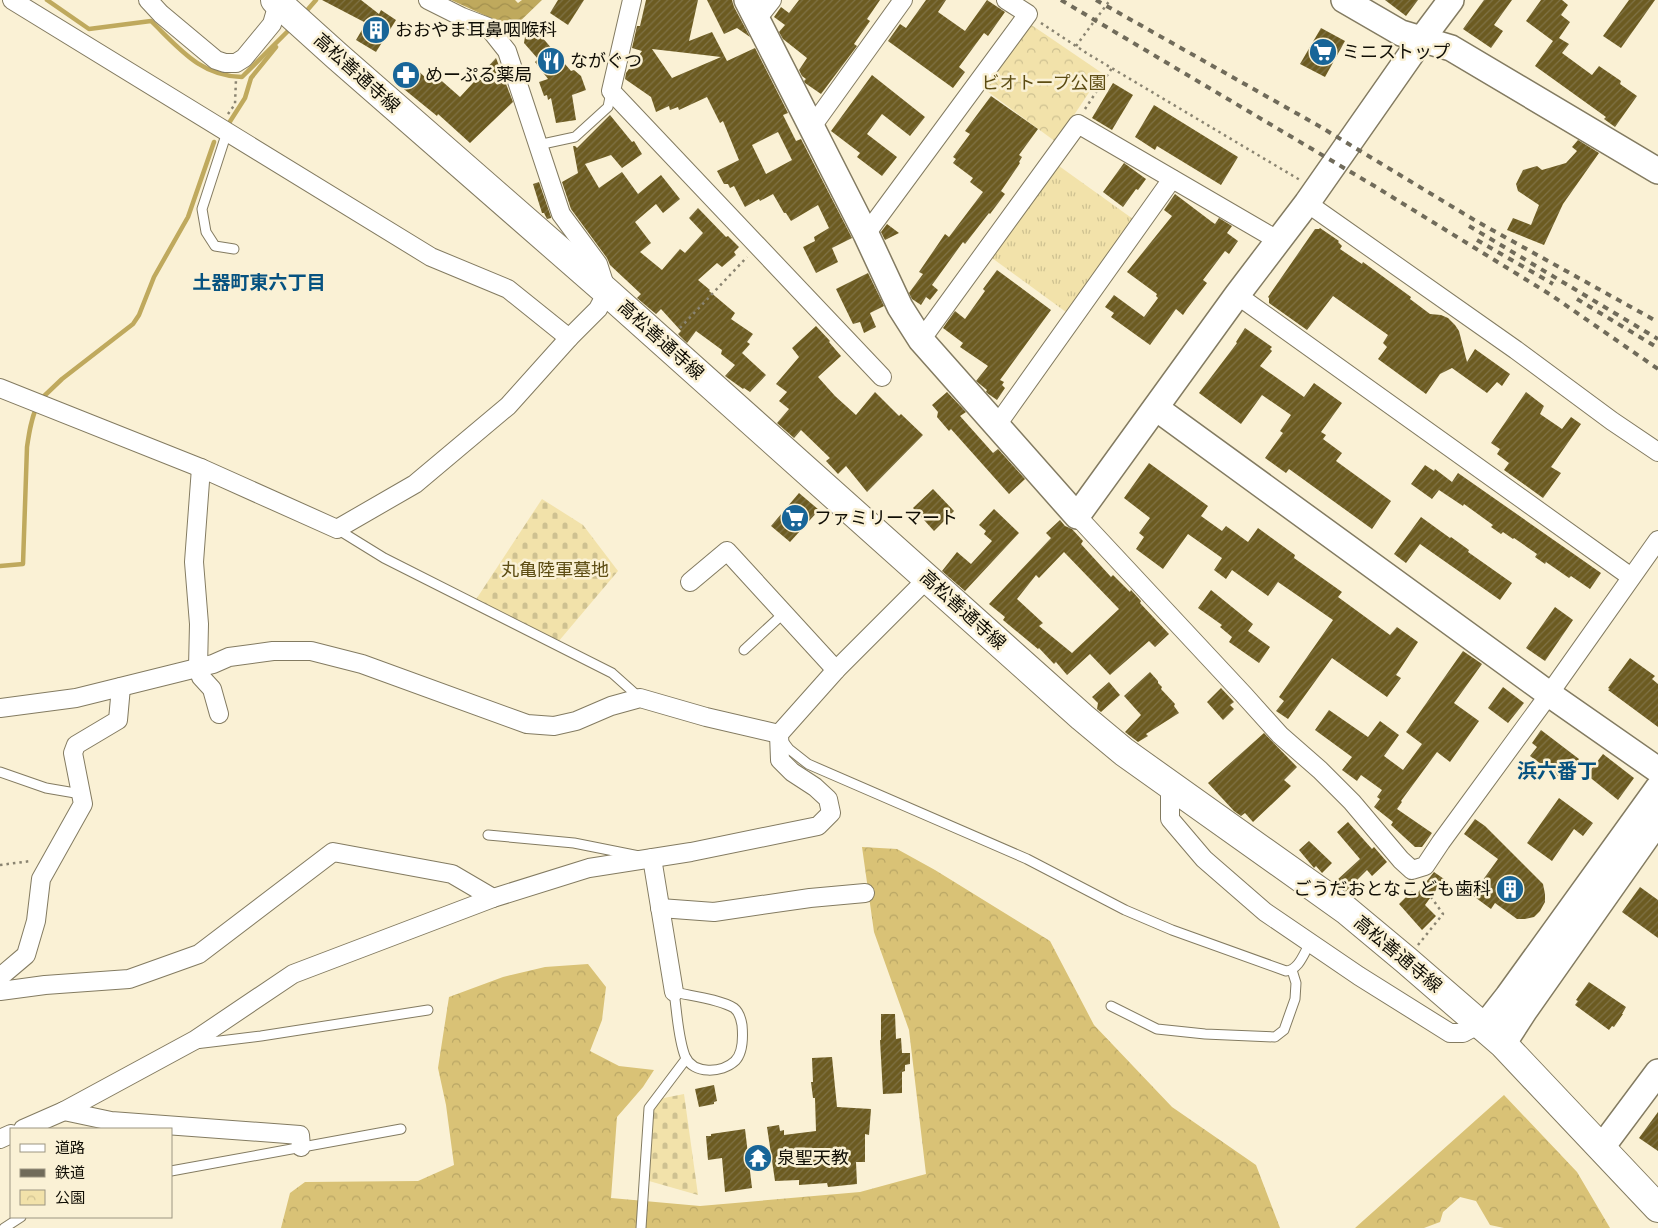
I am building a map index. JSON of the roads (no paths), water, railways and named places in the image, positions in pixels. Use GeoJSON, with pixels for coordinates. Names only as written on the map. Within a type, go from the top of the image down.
{"type":"FeatureCollection","features":[{"type":"Feature","properties":{"kind":"main road","name":"高松善通寺線"},"geometry":{"type":"LineString","coordinates":[[278,2],[607,292],[1082,717],[1124,752],[1346,910],[1489,1032],[1602,1147],[1658,1208]]}},
{"type":"Feature","properties":{"kind":"street"},"geometry":{"type":"LineString","coordinates":[[12,0],[431,258],[508,289],[569,338]]}},
{"type":"Feature","properties":{"kind":"street"},"geometry":{"type":"LineString","coordinates":[[148,0],[161,14],[216,60],[224,63],[236,63],[244,58],[272,24],[278,2]]}},
{"type":"Feature","properties":{"kind":"street"},"geometry":{"type":"LineString","coordinates":[[0,388],[202,468],[338,529],[415,484],[508,406],[569,338],[598,309],[607,292],[598,264],[561,214],[507,51],[488,27],[462,17],[428,0]]}},
{"type":"Feature","properties":{"kind":"street"},"geometry":{"type":"LineString","coordinates":[[632,0],[612,91],[882,377]]}},
{"type":"Feature","properties":{"kind":"street"},"geometry":{"type":"LineString","coordinates":[[811,128],[903,0]]}},
{"type":"Feature","properties":{"kind":"street"},"geometry":{"type":"LineString","coordinates":[[866,234],[1028,14],[1006,0]]}},
{"type":"Feature","properties":{"kind":"street"},"geometry":{"type":"LineString","coordinates":[[1344,0],[1401,34],[1451,48],[1658,171]]}},
{"type":"Feature","properties":{"kind":"street"},"geometry":{"type":"LineString","coordinates":[[1077,516],[1279,241],[1305,192],[1451,0]]}},
{"type":"Feature","properties":{"kind":"street"},"geometry":{"type":"LineString","coordinates":[[759,6],[811,128],[866,234],[900,307],[921,340],[1077,516],[1280,736],[1320,770],[1352,802],[1401,860],[1412,870],[1425,866],[1658,540]]}},
{"type":"Feature","properties":{"kind":"street"},"geometry":{"type":"LineString","coordinates":[[921,340],[1078,124],[1279,241]]}},
{"type":"Feature","properties":{"kind":"street"},"geometry":{"type":"LineString","coordinates":[[996,424],[1172,179]]}},
{"type":"Feature","properties":{"kind":"street"},"geometry":{"type":"LineString","coordinates":[[1305,192],[1612,421],[1658,452]]}},
{"type":"Feature","properties":{"kind":"street"},"geometry":{"type":"LineString","coordinates":[[1238,295],[1631,577]]}},
{"type":"Feature","properties":{"kind":"street"},"geometry":{"type":"LineString","coordinates":[[1156,408],[1549,694],[1658,770]]}},
{"type":"Feature","properties":{"kind":"street"},"geometry":{"type":"LineString","coordinates":[[202,468],[194,562],[199,624],[198,668],[201,677],[212,689],[219,714]]}},
{"type":"Feature","properties":{"kind":"street"},"geometry":{"type":"LineString","coordinates":[[690,582],[727,551],[836,670]]}},
{"type":"Feature","properties":{"kind":"street"},"geometry":{"type":"LineString","coordinates":[[25,1128],[64,1112],[185,1046],[293,974],[493,898],[589,868],[691,852],[818,826],[831,812],[828,799],[814,786],[792,772],[780,760],[778,734],[836,670],[928,578]]}},
{"type":"Feature","properties":{"kind":"street"},"geometry":{"type":"LineString","coordinates":[[0,708],[76,698],[213,664],[229,657],[273,650],[310,651],[362,664],[528,724],[554,726],[576,721],[611,706],[640,698],[706,717],[778,734]]}},
{"type":"Feature","properties":{"kind":"street"},"geometry":{"type":"LineString","coordinates":[[0,977],[26,955],[36,921],[41,879],[83,804],[73,753],[76,745],[118,720],[121,687]]}},
{"type":"Feature","properties":{"kind":"street"},"geometry":{"type":"LineString","coordinates":[[1170,784],[1170,819],[1204,859],[1265,912],[1359,976],[1450,1033],[1489,1032],[1658,821]]}},
{"type":"Feature","properties":{"kind":"street"},"geometry":{"type":"LineString","coordinates":[[1489,1032],[1508,996],[1658,788]]}},
{"type":"Feature","properties":{"kind":"street"},"geometry":{"type":"LineString","coordinates":[[0,991],[45,985],[128,979],[199,954],[333,852],[452,874],[493,898]]}},
{"type":"Feature","properties":{"kind":"street"},"geometry":{"type":"LineString","coordinates":[[652,858],[674,992]]}},
{"type":"Feature","properties":{"kind":"street"},"geometry":{"type":"LineString","coordinates":[[660,908],[714,912],[810,898],[865,893]]}},
{"type":"Feature","properties":{"kind":"street"},"geometry":{"type":"LineString","coordinates":[[1602,1147],[1658,1072]]}},
{"type":"Feature","properties":{"kind":"street"},"geometry":{"type":"LineString","coordinates":[[64,1112],[111,1121],[300,1135],[302,1147]]}},
{"type":"Feature","properties":{"kind":"lane"},"geometry":{"type":"LineString","coordinates":[[538,145],[575,137],[608,107],[612,91]]}},
{"type":"Feature","properties":{"kind":"lane"},"geometry":{"type":"LineString","coordinates":[[223,130],[202,209],[206,232],[215,246],[234,249]]}},
{"type":"Feature","properties":{"kind":"lane"},"geometry":{"type":"LineString","coordinates":[[338,529],[384,558],[612,673],[640,698]]}},
{"type":"Feature","properties":{"kind":"lane"},"geometry":{"type":"LineString","coordinates":[[744,650],[784,613]]}},
{"type":"Feature","properties":{"kind":"lane"},"geometry":{"type":"LineString","coordinates":[[778,734],[788,749],[808,764],[1027,859],[1125,910],[1172,930],[1286,971],[1292,970],[1297,966],[1310,943]]}},
{"type":"Feature","properties":{"kind":"lane"},"geometry":{"type":"LineString","coordinates":[[0,772],[46,788],[81,794]]}},
{"type":"Feature","properties":{"kind":"lane"},"geometry":{"type":"LineString","coordinates":[[488,835],[574,843],[652,858]]}},
{"type":"Feature","properties":{"kind":"lane"},"geometry":{"type":"LineString","coordinates":[[1111,1006],[1157,1029],[1205,1034],[1274,1037],[1284,1030],[1294,998],[1296,983],[1292,970]]}},
{"type":"Feature","properties":{"kind":"lane"},"geometry":{"type":"LineString","coordinates":[[674,992],[721,1003],[735,1009],[741,1020],[743,1035],[741,1049],[736,1060],[724,1069],[709,1070],[695,1068],[686,1059],[682,1046],[674,992]]}},
{"type":"Feature","properties":{"kind":"lane"},"geometry":{"type":"LineString","coordinates":[[185,1046],[428,1010]]}},
{"type":"Feature","properties":{"kind":"lane"},"geometry":{"type":"LineString","coordinates":[[641,1228],[648,1108],[686,1059]]}},
{"type":"Feature","properties":{"kind":"lane"},"geometry":{"type":"LineString","coordinates":[[172,1171],[401,1129]]}},
{"type":"Feature","properties":{"kind":"lane"},"geometry":{"type":"LineString","coordinates":[[4,1228],[19,1218]]}},
{"type":"Feature","properties":{"kind":"water"},"geometry":{"type":"Polygon","coordinates":[[[451,0],[515,0],[518,3],[522,0],[542,0],[513,28],[451,0]]]}},
{"type":"Feature","properties":{"kind":"waterway"},"geometry":{"type":"LineString","coordinates":[[47,0],[89,29],[151,21],[191,59],[202,66],[214,72],[242,77],[291,28]]}},
{"type":"Feature","properties":{"kind":"waterway"},"geometry":{"type":"LineString","coordinates":[[303,15],[316,0]]}},
{"type":"Feature","properties":{"kind":"waterway"},"geometry":{"type":"LineString","coordinates":[[229,123],[245,98],[251,78],[276,47]]}},
{"type":"Feature","properties":{"kind":"waterway"},"geometry":{"type":"LineString","coordinates":[[41,399],[62,379],[133,324],[139,315],[154,277],[188,217],[214,142]]}},
{"type":"Feature","properties":{"kind":"waterway"},"geometry":{"type":"LineString","coordinates":[[0,566],[23,564],[27,447],[29,431],[37,406]]}},
{"type":"Feature","properties":{"kind":"railway"},"geometry":{"type":"LineString","coordinates":[[1061,0],[1376,187],[1551,295],[1658,369]]}},
{"type":"Feature","properties":{"kind":"railway"},"geometry":{"type":"LineString","coordinates":[[1096,0],[1319,126],[1476,221],[1658,322]]}},
{"type":"Feature","properties":{"kind":"railway"},"geometry":{"type":"LineString","coordinates":[[1469,226],[1658,339]]}},
{"type":"Feature","properties":{"kind":"railway"},"geometry":{"type":"LineString","coordinates":[[1477,240],[1553,284]]}},
{"type":"Feature","properties":{"kind":"railway"},"geometry":{"type":"LineString","coordinates":[[1577,299],[1658,348]]}},
{"type":"Feature","properties":{"kind":"place","name":"おおやま耳鼻咽喉科"},"geometry":{"type":"Point","coordinates":[376,30]}},
{"type":"Feature","properties":{"kind":"place","name":"ミニストップ"},"geometry":{"type":"Point","coordinates":[1323,52]}},
{"type":"Feature","properties":{"kind":"place","name":"ながぐつ"},"geometry":{"type":"Point","coordinates":[551,61]}},
{"type":"Feature","properties":{"kind":"place","name":"めーぷる薬局"},"geometry":{"type":"Point","coordinates":[406,75]}},
{"type":"Feature","properties":{"kind":"place","name":"ファミリーマート"},"geometry":{"type":"Point","coordinates":[795,518]}},
{"type":"Feature","properties":{"kind":"place","name":"ごうだおとなこども歯科"},"geometry":{"type":"Point","coordinates":[1510,889]}},
{"type":"Feature","properties":{"kind":"place","name":"泉聖天教"},"geometry":{"type":"Point","coordinates":[758,1158]}},
{"type":"Feature","properties":{"kind":"district","name":"土器町東六丁目"},"geometry":{"type":"Point","coordinates":[259,282]}},
{"type":"Feature","properties":{"kind":"district","name":"浜六番丁"},"geometry":{"type":"Point","coordinates":[1557,771]}},
{"type":"Feature","properties":{"kind":"park label","name":"ビオトープ公園"},"geometry":{"type":"Point","coordinates":[1044,83]}},
{"type":"Feature","properties":{"kind":"park label","name":"丸亀陸軍墓地"},"geometry":{"type":"Point","coordinates":[555,570]}}]}
